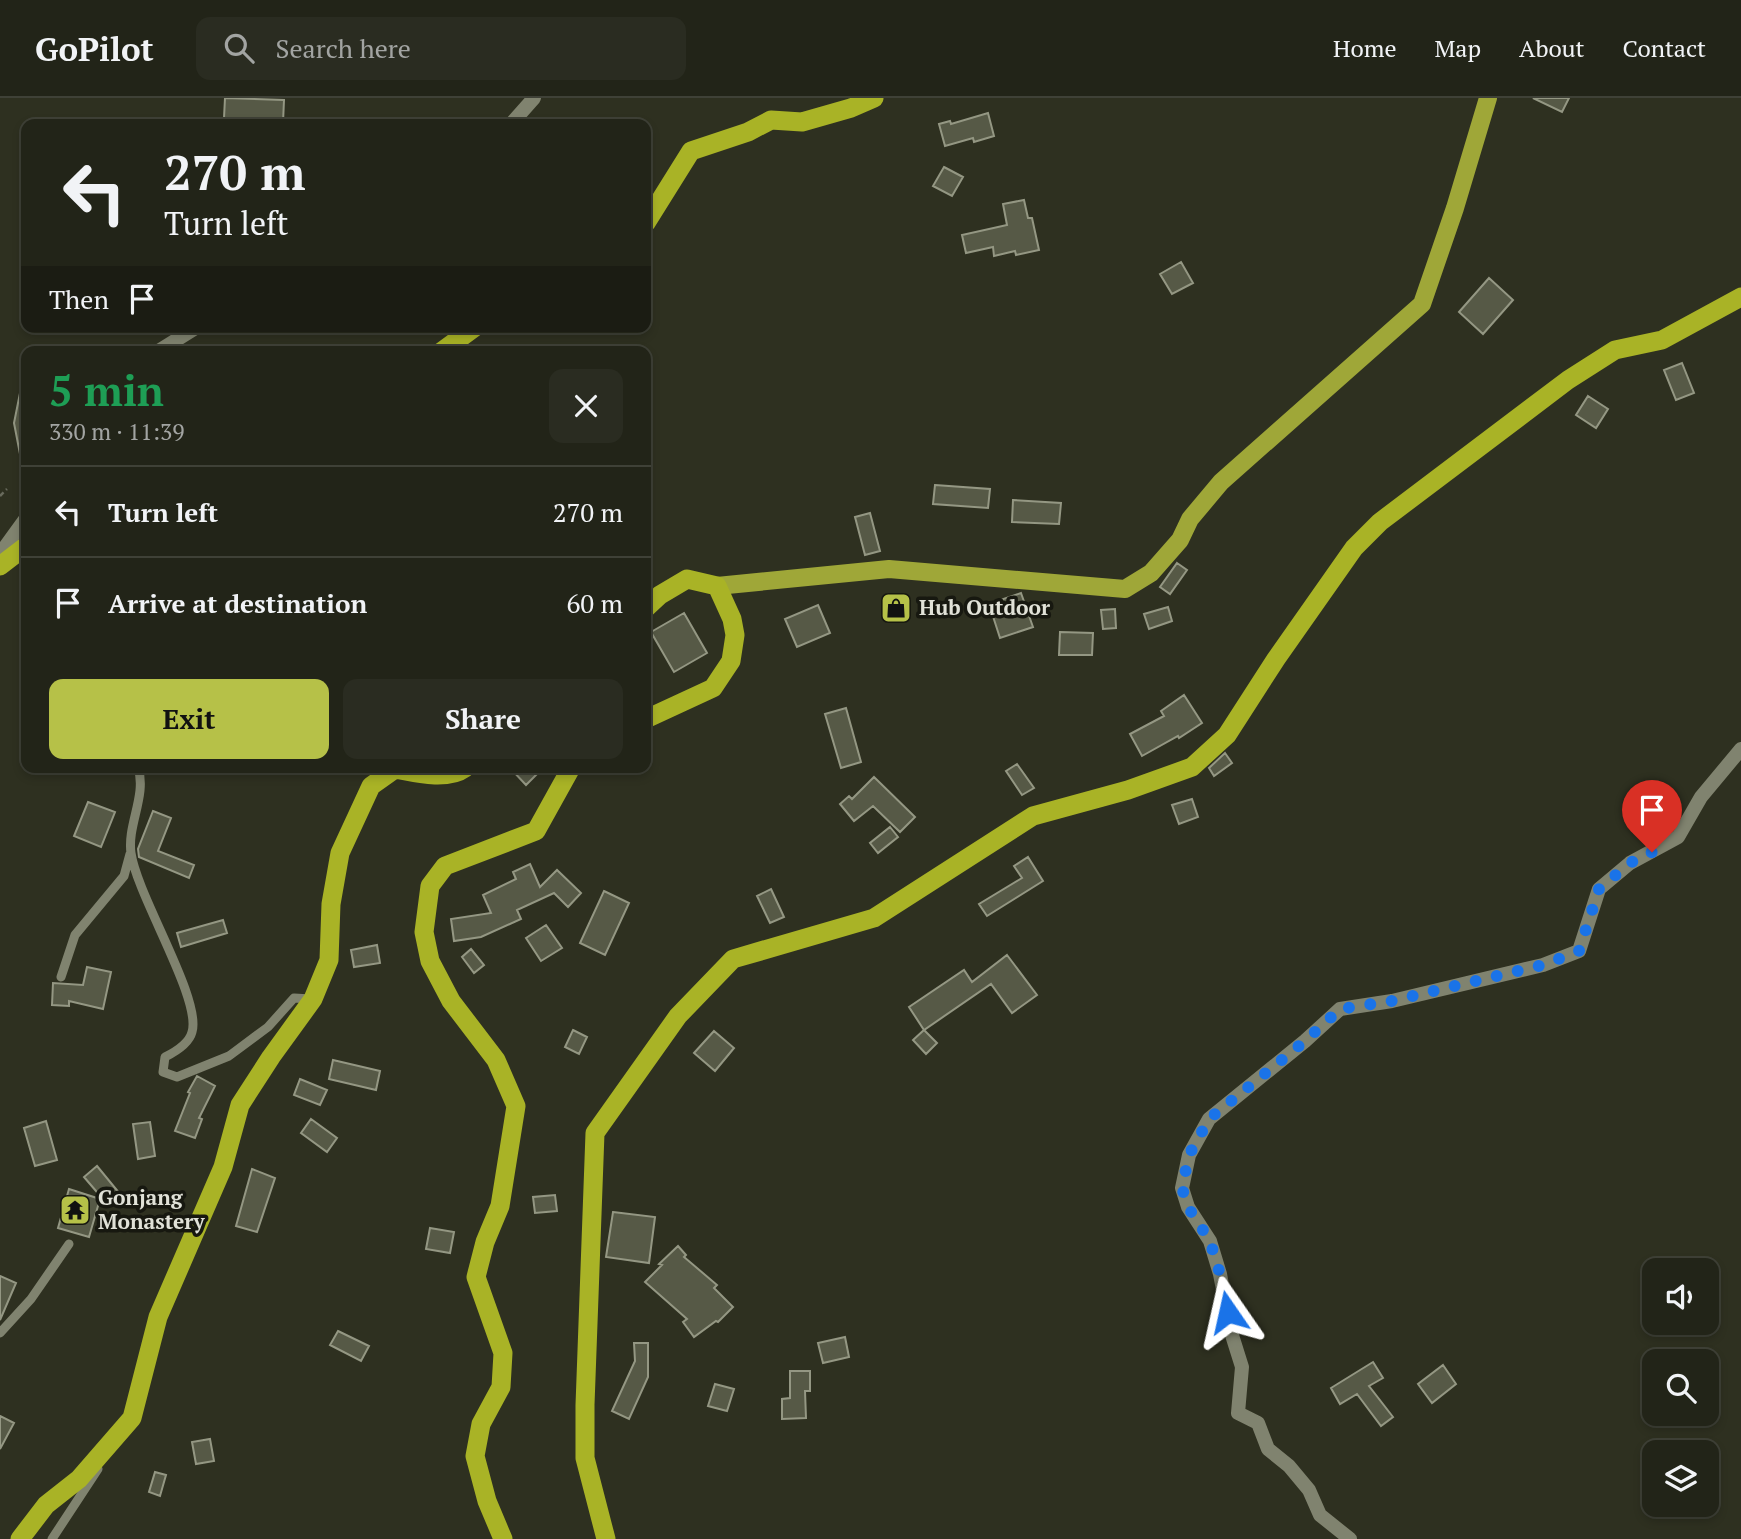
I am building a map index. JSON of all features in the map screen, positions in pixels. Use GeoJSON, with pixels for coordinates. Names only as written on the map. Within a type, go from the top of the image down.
{"type":"FeatureCollection","features":[{"type":"Feature","properties":{"kind":"highway"},"geometry":{"type":"LineString","coordinates":[[651,215],[691,151],[748,132],[771,120],[802,122],[874,98]]}},
{"type":"Feature","properties":{"kind":"highway"},"geometry":{"type":"LineString","coordinates":[[606,1539],[585,1458],[595,1133],[678,1016],[733,959],[874,918],[1033,816],[1128,790],[1192,767],[1227,735],[1276,659],[1354,548],[1380,522],[1568,380],[1615,350],[1662,340],[1741,297]]}},
{"type":"Feature","properties":{"kind":"highway"},"geometry":{"type":"LineString","coordinates":[[449,346],[467,333]]}},
{"type":"Feature","properties":{"kind":"highway"},"geometry":{"type":"LineString","coordinates":[[0,566],[21,550]]}},
{"type":"Feature","properties":{"kind":"highway"},"geometry":{"type":"LineString","coordinates":[[651,603],[687,579],[717,586],[732,619],[735,635],[731,661],[713,688],[651,717]]}},
{"type":"Feature","properties":{"kind":"highway"},"geometry":{"type":"LineString","coordinates":[[20,1539],[46,1505],[79,1479],[132,1418],[158,1317],[223,1167],[240,1105],[313,999],[329,960],[331,904],[340,853],[371,786],[389,773]]}},
{"type":"Feature","properties":{"kind":"highway"},"geometry":{"type":"LineString","coordinates":[[419,773],[450,773]]}},
{"type":"Feature","properties":{"kind":"highway"},"geometry":{"type":"LineString","coordinates":[[503,1539],[487,1501],[475,1456],[481,1424],[501,1387],[503,1353],[476,1277],[485,1242],[500,1206],[516,1106],[496,1059],[451,1001],[430,961],[424,932],[430,886],[445,866],[536,831],[568,773]]}},
{"type":"Feature","properties":{"kind":"main road"},"geometry":{"type":"LineString","coordinates":[[717,586],[889,569],[1125,589],[1134,584],[1151,573],[1180,540],[1191,519],[1221,482],[1422,304],[1455,208],[1488,98]]}},
{"type":"Feature","properties":{"kind":"street"},"geometry":{"type":"LineString","coordinates":[[515,119],[534,98]]}},
{"type":"Feature","properties":{"kind":"street"},"geometry":{"type":"LineString","coordinates":[[167,346],[187,333]]}},
{"type":"Feature","properties":{"kind":"street"},"geometry":{"type":"LineString","coordinates":[[0,554],[21,525]]}},
{"type":"Feature","properties":{"kind":"street"},"geometry":{"type":"LineString","coordinates":[[1350,1539],[1320,1515],[1302,1482],[1289,1466],[1268,1449],[1258,1423],[1238,1413],[1242,1367],[1231,1332],[1220,1274],[1210,1241],[1188,1207],[1182,1188],[1189,1155],[1209,1119],[1340,1009],[1392,1001],[1530,968],[1579,951],[1599,889],[1630,863],[1678,837],[1701,797],[1741,749]]}},
{"type":"Feature","properties":{"kind":"lane"},"geometry":{"type":"LineString","coordinates":[[61,977],[75,935],[124,876],[131,853],[142,780],[140,773]]}},
{"type":"Feature","properties":{"kind":"lane"},"geometry":{"type":"LineString","coordinates":[[131,853],[140,882],[191,1005],[192,1032],[180,1048],[165,1057],[163,1072],[177,1077],[229,1056],[268,1027],[295,998],[313,999]]}},
{"type":"Feature","properties":{"kind":"lane"},"geometry":{"type":"LineString","coordinates":[[0,1333],[31,1299],[69,1244]]}},
{"type":"Feature","properties":{"kind":"lane"},"geometry":{"type":"LineString","coordinates":[[52,1539],[132,1418]]}},
{"type":"Feature","properties":{"kind":"path"},"geometry":{"type":"LineString","coordinates":[[0,496],[6,489]]}},
{"type":"Feature","properties":{"kind":"building"},"geometry":{"type":"Polygon","coordinates":[[[225,98],[284,100],[283,119],[224,118],[225,98]]]}},
{"type":"Feature","properties":{"kind":"building"},"geometry":{"type":"Polygon","coordinates":[[[1533,98],[1569,98],[1562,112],[1533,98]]]}},
{"type":"Feature","properties":{"kind":"building"},"geometry":{"type":"Polygon","coordinates":[[[988,113],[994,136],[974,142],[973,138],[945,146],[939,124],[950,121],[951,124],[988,113]]]}},
{"type":"Feature","properties":{"kind":"building"},"geometry":{"type":"Polygon","coordinates":[[[944,167],[963,177],[952,196],[933,186],[944,167]]]}},
{"type":"Feature","properties":{"kind":"building"},"geometry":{"type":"Polygon","coordinates":[[[1024,200],[1028,218],[1032,218],[1039,250],[1016,255],[1015,251],[994,256],[993,247],[966,253],[962,235],[1007,225],[1003,204],[1024,200]]]}},
{"type":"Feature","properties":{"kind":"building"},"geometry":{"type":"Polygon","coordinates":[[[1181,262],[1193,283],[1172,294],[1160,274],[1181,262]]]}},
{"type":"Feature","properties":{"kind":"building"},"geometry":{"type":"Polygon","coordinates":[[[1489,278],[1513,300],[1483,334],[1459,312],[1489,278]]]}},
{"type":"Feature","properties":{"kind":"building"},"geometry":{"type":"Polygon","coordinates":[[[1682,363],[1694,393],[1676,400],[1664,370],[1682,363]]]}},
{"type":"Feature","properties":{"kind":"building"},"geometry":{"type":"Polygon","coordinates":[[[21,393],[21,454],[20,454],[14,423],[21,393]]]}},
{"type":"Feature","properties":{"kind":"building"},"geometry":{"type":"Polygon","coordinates":[[[1588,396],[1608,409],[1596,428],[1576,415],[1588,396]]]}},
{"type":"Feature","properties":{"kind":"building"},"geometry":{"type":"Polygon","coordinates":[[[935,485],[990,489],[988,508],[933,504],[935,485]]]}},
{"type":"Feature","properties":{"kind":"building"},"geometry":{"type":"Polygon","coordinates":[[[1013,500],[1061,503],[1059,524],[1012,522],[1013,500]]]}},
{"type":"Feature","properties":{"kind":"building"},"geometry":{"type":"Polygon","coordinates":[[[870,513],[880,551],[865,555],[855,517],[870,513]]]}},
{"type":"Feature","properties":{"kind":"building"},"geometry":{"type":"Polygon","coordinates":[[[1177,563],[1187,570],[1170,594],[1160,587],[1177,563]]]}},
{"type":"Feature","properties":{"kind":"building"},"geometry":{"type":"Polygon","coordinates":[[[1021,593],[1033,627],[1000,638],[989,604],[1021,593]]]}},
{"type":"Feature","properties":{"kind":"building"},"geometry":{"type":"Polygon","coordinates":[[[818,605],[830,633],[797,647],[785,619],[818,605]]]}},
{"type":"Feature","properties":{"kind":"building"},"geometry":{"type":"Polygon","coordinates":[[[1168,607],[1172,621],[1149,629],[1144,614],[1168,607]]]}},
{"type":"Feature","properties":{"kind":"building"},"geometry":{"type":"Polygon","coordinates":[[[1115,609],[1116,628],[1103,629],[1101,610],[1115,609]]]}},
{"type":"Feature","properties":{"kind":"building"},"geometry":{"type":"Polygon","coordinates":[[[684,613],[707,653],[674,672],[651,632],[684,613]]]}},
{"type":"Feature","properties":{"kind":"building"},"geometry":{"type":"Polygon","coordinates":[[[1060,632],[1093,633],[1092,655],[1059,655],[1060,632]]]}},
{"type":"Feature","properties":{"kind":"building"},"geometry":{"type":"Polygon","coordinates":[[[1184,695],[1202,723],[1142,756],[1130,734],[1164,716],[1161,711],[1184,695]]]}},
{"type":"Feature","properties":{"kind":"building"},"geometry":{"type":"Polygon","coordinates":[[[846,708],[861,762],[841,768],[825,714],[846,708]]]}},
{"type":"Feature","properties":{"kind":"building"},"geometry":{"type":"Polygon","coordinates":[[[1225,753],[1232,763],[1214,776],[1209,768],[1225,753]]]}},
{"type":"Feature","properties":{"kind":"building"},"geometry":{"type":"Polygon","coordinates":[[[1017,764],[1034,788],[1022,795],[1006,771],[1017,764]]]}},
{"type":"Feature","properties":{"kind":"building"},"geometry":{"type":"Polygon","coordinates":[[[515,773],[538,773],[526,785],[515,773]]]}},
{"type":"Feature","properties":{"kind":"building"},"geometry":{"type":"Polygon","coordinates":[[[874,777],[915,817],[900,832],[873,806],[854,821],[840,804],[849,796],[852,799],[874,777]]]}},
{"type":"Feature","properties":{"kind":"building"},"geometry":{"type":"Polygon","coordinates":[[[1192,799],[1198,817],[1179,824],[1172,805],[1192,799]]]}},
{"type":"Feature","properties":{"kind":"building"},"geometry":{"type":"Polygon","coordinates":[[[88,802],[115,812],[101,847],[74,836],[88,802]]]}},
{"type":"Feature","properties":{"kind":"building"},"geometry":{"type":"Polygon","coordinates":[[[153,811],[171,818],[158,851],[194,865],[189,878],[139,857],[138,849],[153,811]]]}},
{"type":"Feature","properties":{"kind":"building"},"geometry":{"type":"Polygon","coordinates":[[[890,827],[898,837],[878,853],[870,843],[890,827]]]}},
{"type":"Feature","properties":{"kind":"building"},"geometry":{"type":"Polygon","coordinates":[[[1028,857],[1043,881],[987,916],[979,904],[1022,878],[1014,866],[1028,857]]]}},
{"type":"Feature","properties":{"kind":"building"},"geometry":{"type":"Polygon","coordinates":[[[530,864],[540,887],[557,870],[581,893],[568,907],[554,893],[517,910],[521,919],[481,937],[454,941],[451,919],[491,913],[483,895],[516,879],[513,872],[530,864]]]}},
{"type":"Feature","properties":{"kind":"building"},"geometry":{"type":"Polygon","coordinates":[[[771,889],[784,917],[770,923],[757,896],[771,889]]]}},
{"type":"Feature","properties":{"kind":"building"},"geometry":{"type":"Polygon","coordinates":[[[604,891],[629,903],[605,955],[580,943],[604,891]]]}},
{"type":"Feature","properties":{"kind":"building"},"geometry":{"type":"Polygon","coordinates":[[[223,920],[227,933],[181,947],[177,933],[223,920]]]}},
{"type":"Feature","properties":{"kind":"building"},"geometry":{"type":"Polygon","coordinates":[[[546,925],[562,948],[541,961],[526,938],[546,925]]]}},
{"type":"Feature","properties":{"kind":"building"},"geometry":{"type":"Polygon","coordinates":[[[377,945],[380,963],[354,967],[351,950],[377,945]]]}},
{"type":"Feature","properties":{"kind":"building"},"geometry":{"type":"Polygon","coordinates":[[[471,949],[484,965],[474,973],[462,957],[471,949]]]}},
{"type":"Feature","properties":{"kind":"building"},"geometry":{"type":"Polygon","coordinates":[[[1007,955],[1037,995],[1012,1013],[991,984],[924,1030],[909,1007],[964,970],[972,982],[1007,955]]]}},
{"type":"Feature","properties":{"kind":"building"},"geometry":{"type":"Polygon","coordinates":[[[87,967],[111,972],[103,1009],[69,1001],[69,1006],[52,1005],[53,983],[83,985],[87,967]]]}},
{"type":"Feature","properties":{"kind":"building"},"geometry":{"type":"Polygon","coordinates":[[[573,1030],[587,1037],[579,1054],[565,1047],[573,1030]]]}},
{"type":"Feature","properties":{"kind":"building"},"geometry":{"type":"Polygon","coordinates":[[[924,1030],[937,1043],[926,1054],[913,1040],[924,1030]]]}},
{"type":"Feature","properties":{"kind":"building"},"geometry":{"type":"Polygon","coordinates":[[[714,1031],[734,1048],[715,1071],[694,1053],[714,1031]]]}},
{"type":"Feature","properties":{"kind":"building"},"geometry":{"type":"Polygon","coordinates":[[[333,1060],[380,1071],[376,1090],[329,1079],[333,1060]]]}},
{"type":"Feature","properties":{"kind":"building"},"geometry":{"type":"Polygon","coordinates":[[[197,1076],[215,1086],[199,1118],[202,1119],[195,1138],[175,1131],[190,1093],[188,1092],[197,1076]]]}},
{"type":"Feature","properties":{"kind":"building"},"geometry":{"type":"Polygon","coordinates":[[[300,1079],[327,1090],[320,1105],[294,1095],[300,1079]]]}},
{"type":"Feature","properties":{"kind":"building"},"geometry":{"type":"Polygon","coordinates":[[[311,1119],[337,1138],[327,1152],[301,1133],[311,1119]]]}},
{"type":"Feature","properties":{"kind":"building"},"geometry":{"type":"Polygon","coordinates":[[[46,1121],[57,1160],[35,1166],[24,1128],[46,1121]]]}},
{"type":"Feature","properties":{"kind":"building"},"geometry":{"type":"Polygon","coordinates":[[[150,1122],[155,1156],[138,1159],[133,1124],[150,1122]]]}},
{"type":"Feature","properties":{"kind":"building"},"geometry":{"type":"Polygon","coordinates":[[[97,1166],[120,1194],[108,1205],[84,1177],[97,1166]]]}},
{"type":"Feature","properties":{"kind":"building"},"geometry":{"type":"Polygon","coordinates":[[[252,1169],[275,1178],[257,1232],[236,1226],[252,1169]]]}},
{"type":"Feature","properties":{"kind":"building"},"geometry":{"type":"Polygon","coordinates":[[[69,1189],[100,1199],[89,1237],[58,1228],[69,1189]]]}},
{"type":"Feature","properties":{"kind":"building"},"geometry":{"type":"Polygon","coordinates":[[[555,1195],[557,1211],[535,1213],[533,1197],[555,1195]]]}},
{"type":"Feature","properties":{"kind":"building"},"geometry":{"type":"Polygon","coordinates":[[[613,1212],[655,1217],[649,1263],[606,1257],[613,1212]]]}},
{"type":"Feature","properties":{"kind":"building"},"geometry":{"type":"Polygon","coordinates":[[[430,1228],[454,1232],[450,1253],[426,1249],[430,1228]]]}},
{"type":"Feature","properties":{"kind":"building"},"geometry":{"type":"Polygon","coordinates":[[[678,1246],[686,1255],[684,1257],[717,1285],[714,1288],[733,1307],[718,1322],[694,1337],[683,1322],[687,1319],[645,1282],[678,1246]]]}},
{"type":"Feature","properties":{"kind":"building"},"geometry":{"type":"Polygon","coordinates":[[[0,1276],[16,1283],[0,1320],[0,1276]]]}},
{"type":"Feature","properties":{"kind":"building"},"geometry":{"type":"Polygon","coordinates":[[[338,1331],[369,1346],[361,1361],[330,1345],[338,1331]]]}},
{"type":"Feature","properties":{"kind":"building"},"geometry":{"type":"Polygon","coordinates":[[[845,1337],[849,1357],[823,1363],[818,1343],[845,1337]]]}},
{"type":"Feature","properties":{"kind":"building"},"geometry":{"type":"Polygon","coordinates":[[[634,1343],[648,1343],[648,1377],[629,1419],[612,1411],[635,1361],[634,1343]]]}},
{"type":"Feature","properties":{"kind":"building"},"geometry":{"type":"Polygon","coordinates":[[[1373,1362],[1383,1378],[1369,1386],[1393,1417],[1381,1426],[1357,1394],[1340,1404],[1331,1388],[1373,1362]]]}},
{"type":"Feature","properties":{"kind":"building"},"geometry":{"type":"Polygon","coordinates":[[[1443,1365],[1456,1384],[1432,1403],[1418,1384],[1443,1365]]]}},
{"type":"Feature","properties":{"kind":"building"},"geometry":{"type":"Polygon","coordinates":[[[790,1371],[810,1371],[810,1391],[805,1391],[806,1418],[782,1419],[782,1399],[790,1398],[790,1371]]]}},
{"type":"Feature","properties":{"kind":"building"},"geometry":{"type":"Polygon","coordinates":[[[715,1384],[734,1389],[727,1411],[708,1406],[715,1384]]]}},
{"type":"Feature","properties":{"kind":"building"},"geometry":{"type":"Polygon","coordinates":[[[0,1416],[14,1423],[0,1449],[0,1416]]]}},
{"type":"Feature","properties":{"kind":"building"},"geometry":{"type":"Polygon","coordinates":[[[210,1439],[214,1461],[196,1464],[192,1442],[210,1439]]]}},
{"type":"Feature","properties":{"kind":"building"},"geometry":{"type":"Polygon","coordinates":[[[155,1472],[166,1475],[160,1496],[149,1492],[155,1472]]]}},
{"type":"Feature","properties":{"kind":"place","name":"Hub Outdoor"},"geometry":{"type":"Point","coordinates":[896,608]}},
{"type":"Feature","properties":{"kind":"place","name":"Gonjang Monastery"},"geometry":{"type":"Point","coordinates":[75,1210]}},
{"type":"Feature","properties":{"kind":"route"},"geometry":{"type":"LineString","coordinates":[[1228,1312],[1210,1241],[1188,1207],[1182,1188],[1189,1155],[1209,1119],[1340,1009],[1392,1001],[1543,965],[1579,951],[1599,889],[1630,863],[1652,852]]}}]}
